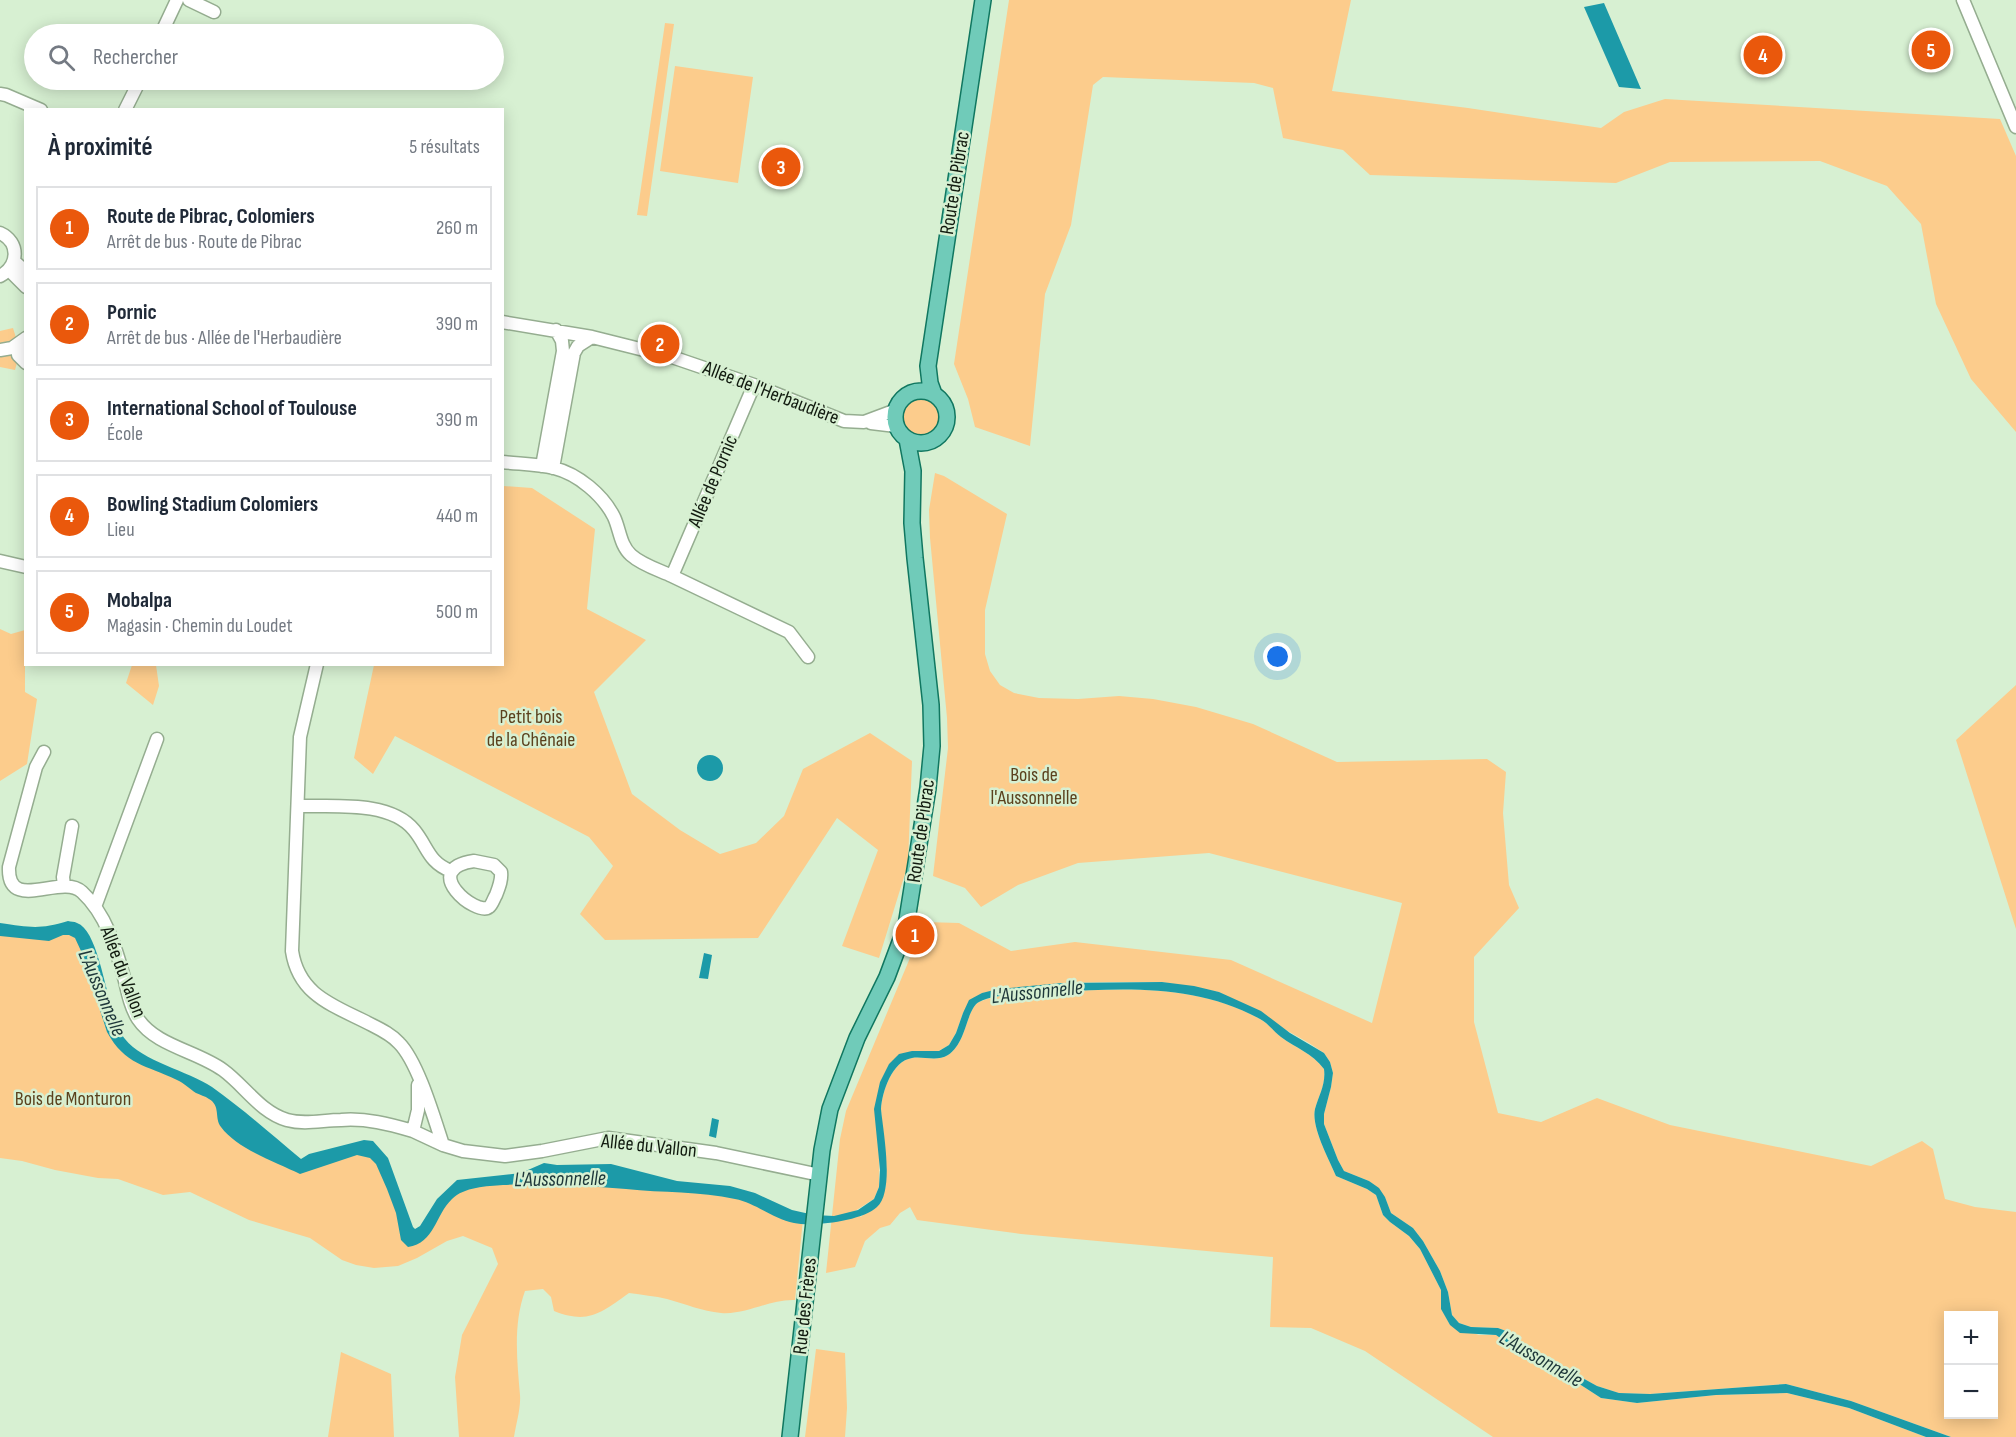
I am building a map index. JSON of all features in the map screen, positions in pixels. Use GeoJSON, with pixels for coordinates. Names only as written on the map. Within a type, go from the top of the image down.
{"type":"FeatureCollection","features":[{"type":"Feature","properties":{"kind":"main road","name":"Route de Pibrac"},"geometry":{"type":"LineString","coordinates":[[934,394],[928,366],[983,0]]}},
{"type":"Feature","properties":{"kind":"main road","name":"Route de Pibrac"},"geometry":{"type":"LineString","coordinates":[[909,393],[918,385],[928,366]]}},
{"type":"Feature","properties":{"kind":"main road"},"geometry":{"type":"LineString","coordinates":[[922,391],[934,394],[944,405],[947,420],[940,434],[928,442],[918,443],[907,439],[896,418],[902,399],[909,393],[922,391]]}},
{"type":"Feature","properties":{"kind":"main road","name":"Route de Pibrac"},"geometry":{"type":"LineString","coordinates":[[820,1175],[830,1109],[857,1038],[890,969],[906,926],[927,800],[932,746],[931,705],[912,523],[913,471],[907,439]]}},
{"type":"Feature","properties":{"kind":"main road","name":"Route de Pibrac"},"geometry":{"type":"LineString","coordinates":[[913,471],[918,456],[928,442]]}},
{"type":"Feature","properties":{"kind":"main road","name":"Rue des Frères"},"geometry":{"type":"LineString","coordinates":[[790,1437],[820,1175]]}},
{"type":"Feature","properties":{"kind":"street"},"geometry":{"type":"LineString","coordinates":[[166,24],[177,0]]}},
{"type":"Feature","properties":{"kind":"street"},"geometry":{"type":"LineString","coordinates":[[189,0],[214,12]]}},
{"type":"Feature","properties":{"kind":"street"},"geometry":{"type":"LineString","coordinates":[[1963,0],[2016,127]]}},
{"type":"Feature","properties":{"kind":"street"},"geometry":{"type":"LineString","coordinates":[[126,108],[135,90]]}},
{"type":"Feature","properties":{"kind":"street"},"geometry":{"type":"LineString","coordinates":[[0,94],[6,94],[36,108]]}},
{"type":"Feature","properties":{"kind":"street"},"geometry":{"type":"LineString","coordinates":[[0,233],[9,238],[13,244],[15,254],[8,269]]}},
{"type":"Feature","properties":{"kind":"street"},"geometry":{"type":"LineString","coordinates":[[8,269],[24,272]]}},
{"type":"Feature","properties":{"kind":"street"},"geometry":{"type":"LineString","coordinates":[[8,269],[24,285]]}},
{"type":"Feature","properties":{"kind":"street","name":"Allée de l'Herbaudière"},"geometry":{"type":"LineString","coordinates":[[504,322],[592,337],[672,357],[754,385],[834,419],[864,422],[896,418]]}},
{"type":"Feature","properties":{"kind":"street"},"geometry":{"type":"LineString","coordinates":[[548,467],[563,351],[562,341],[556,330]]}},
{"type":"Feature","properties":{"kind":"street"},"geometry":{"type":"LineString","coordinates":[[548,467],[574,352],[578,346],[592,337]]}},
{"type":"Feature","properties":{"kind":"street"},"geometry":{"type":"LineString","coordinates":[[0,351],[22,341]]}},
{"type":"Feature","properties":{"kind":"street"},"geometry":{"type":"LineString","coordinates":[[22,341],[17,350],[22,361]]}},
{"type":"Feature","properties":{"kind":"street"},"geometry":{"type":"LineString","coordinates":[[0,351],[22,361]]}},
{"type":"Feature","properties":{"kind":"street","name":"Allée de Pornic"},"geometry":{"type":"LineString","coordinates":[[672,576],[754,385]]}},
{"type":"Feature","properties":{"kind":"street"},"geometry":{"type":"LineString","coordinates":[[504,462],[548,467],[575,478],[598,496],[614,518],[622,542],[629,553],[640,562],[789,632],[808,657]]}},
{"type":"Feature","properties":{"kind":"street"},"geometry":{"type":"LineString","coordinates":[[0,561],[24,567]]}},
{"type":"Feature","properties":{"kind":"street"},"geometry":{"type":"LineString","coordinates":[[317,666],[300,737],[292,951],[298,974],[315,996],[394,1038],[407,1052],[443,1144]]}},
{"type":"Feature","properties":{"kind":"street","name":"Allée du Vallon"},"geometry":{"type":"LineString","coordinates":[[95,907],[157,739]]}},
{"type":"Feature","properties":{"kind":"street"},"geometry":{"type":"LineString","coordinates":[[44,752],[36,767],[9,867],[11,880],[15,887],[26,891],[64,886],[63,877],[72,826]]}},
{"type":"Feature","properties":{"kind":"street"},"geometry":{"type":"LineString","coordinates":[[298,806],[371,809],[396,815],[415,831],[432,859],[451,871]]}},
{"type":"Feature","properties":{"kind":"street"},"geometry":{"type":"LineString","coordinates":[[474,861],[482,861],[500,869],[502,880],[491,906],[485,909],[479,908],[459,894],[452,885],[451,871],[460,864],[474,861]]}},
{"type":"Feature","properties":{"kind":"street","name":"Allée du Vallon"},"geometry":{"type":"LineString","coordinates":[[64,886],[79,889],[95,907],[111,937],[134,1010],[145,1029],[153,1036],[195,1053],[223,1070],[259,1104],[287,1120],[301,1123],[343,1119],[378,1122],[413,1131],[463,1151],[505,1156],[608,1138],[716,1153],[820,1175]]}},
{"type":"Feature","properties":{"kind":"street"},"geometry":{"type":"LineString","coordinates":[[413,1131],[418,1110],[418,1077]]}},
{"type":"Feature","properties":{"kind":"green space"},"geometry":{"type":"Polygon","coordinates":[[[1009,0],[1351,0],[1332,91],[1601,128],[1624,112],[1665,99],[2000,119],[2016,156],[2016,432],[1971,379],[1936,304],[1921,224],[1887,186],[1820,161],[1670,162],[1616,183],[1370,175],[1343,150],[1283,138],[1273,88],[1254,83],[1103,77],[1093,85],[1071,225],[1045,294],[1030,446],[975,427],[968,399],[954,364],[1009,0]]]}},
{"type":"Feature","properties":{"kind":"green space"},"geometry":{"type":"Polygon","coordinates":[[[665,23],[674,24],[647,216],[637,215],[665,23]]]}},
{"type":"Feature","properties":{"kind":"green space"},"geometry":{"type":"Polygon","coordinates":[[[675,66],[753,77],[738,183],[660,171],[675,66]]]}},
{"type":"Feature","properties":{"kind":"green space"},"geometry":{"type":"Polygon","coordinates":[[[13,328],[18,349],[15,370],[0,367],[0,331],[13,328]]]}},
{"type":"Feature","properties":{"kind":"green space"},"geometry":{"type":"Polygon","coordinates":[[[921,398],[934,404],[940,417],[934,430],[921,436],[908,430],[902,417],[908,404],[921,398]]]}},
{"type":"Feature","properties":{"kind":"green space","name":"Bois de l'Aussonnelle"},"geometry":{"type":"Polygon","coordinates":[[[935,473],[944,476],[1007,514],[985,610],[985,654],[990,671],[1000,685],[1014,693],[1039,698],[1078,699],[1119,696],[1153,699],[1196,707],[1253,724],[1337,762],[1487,759],[1506,772],[1503,813],[1509,885],[1519,908],[1474,957],[1474,1022],[1498,1113],[1541,1122],[1597,1098],[1670,1125],[1871,1166],[1922,1141],[1933,1149],[1945,1199],[1975,1207],[2016,1212],[2016,1437],[1951,1437],[1851,1401],[1786,1384],[1650,1394],[1619,1393],[1597,1386],[1519,1342],[1506,1331],[1498,1328],[1471,1327],[1459,1323],[1452,1315],[1448,1292],[1440,1271],[1423,1241],[1413,1228],[1391,1213],[1385,1197],[1369,1181],[1344,1171],[1338,1160],[1324,1124],[1333,1073],[1324,1053],[1219,992],[1162,982],[1062,983],[982,993],[963,1013],[949,1045],[939,1051],[912,1051],[880,1082],[879,1187],[874,1199],[855,1211],[861,1217],[886,1187],[881,1109],[883,1094],[889,1078],[905,1060],[944,1057],[954,1050],[963,1035],[971,1012],[979,1002],[1006,995],[1027,993],[1108,990],[1161,991],[1212,999],[1260,1019],[1281,1037],[1304,1051],[1324,1069],[1323,1085],[1314,1116],[1321,1143],[1336,1176],[1376,1195],[1383,1215],[1409,1236],[1420,1249],[1441,1290],[1441,1308],[1450,1325],[1479,1335],[1496,1335],[1526,1356],[1567,1376],[1601,1398],[1637,1403],[1716,1395],[1787,1393],[1849,1408],[1926,1437],[1493,1437],[1365,1351],[1311,1328],[1270,1327],[1273,1257],[1021,1234],[917,1220],[910,1207],[900,1213],[890,1225],[880,1228],[865,1241],[855,1267],[826,1273],[840,1139],[846,1111],[925,922],[959,923],[1011,951],[1075,942],[1231,960],[1372,1023],[1402,903],[1209,853],[1078,863],[1018,885],[981,907],[965,888],[933,876],[948,748],[929,510],[935,473]]]}},
{"type":"Feature","properties":{"kind":"green space","name":"Petit bois de la Chênaie"},"geometry":{"type":"Polygon","coordinates":[[[504,486],[532,488],[595,529],[587,609],[646,640],[594,692],[632,794],[680,830],[720,854],[756,843],[784,816],[803,769],[870,733],[912,761],[908,864],[879,958],[842,946],[878,850],[837,818],[758,938],[605,940],[580,914],[613,866],[589,837],[395,736],[373,774],[354,758],[374,666],[504,666],[504,486]]]}},
{"type":"Feature","properties":{"kind":"green space"},"geometry":{"type":"Polygon","coordinates":[[[0,629],[11,634],[24,630],[25,692],[37,699],[27,764],[0,781],[0,629]]]}},
{"type":"Feature","properties":{"kind":"green space"},"geometry":{"type":"Polygon","coordinates":[[[132,666],[156,666],[159,686],[153,705],[126,683],[132,666]]]}},
{"type":"Feature","properties":{"kind":"green space"},"geometry":{"type":"Polygon","coordinates":[[[2016,685],[2016,929],[1956,740],[2016,685]]]}},
{"type":"Feature","properties":{"kind":"green space","name":"Bois de Monturon"},"geometry":{"type":"Polygon","coordinates":[[[0,929],[76,929],[118,1042],[207,1093],[307,1164],[373,1144],[410,1241],[457,1183],[584,1175],[725,1192],[803,1219],[795,1300],[785,1300],[740,1312],[721,1313],[662,1298],[629,1293],[603,1311],[577,1317],[554,1311],[551,1297],[543,1289],[525,1291],[517,1329],[520,1400],[514,1437],[459,1437],[455,1377],[462,1335],[498,1264],[492,1248],[463,1236],[447,1241],[398,1266],[374,1268],[356,1265],[342,1260],[310,1238],[249,1220],[190,1192],[163,1195],[118,1179],[98,1178],[0,1158],[0,929]]]}},
{"type":"Feature","properties":{"kind":"green space"},"geometry":{"type":"Polygon","coordinates":[[[816,1349],[845,1353],[847,1408],[845,1437],[805,1437],[816,1349]]]}},
{"type":"Feature","properties":{"kind":"green space"},"geometry":{"type":"Polygon","coordinates":[[[341,1352],[391,1374],[394,1437],[328,1437],[341,1352]]]}},
{"type":"Feature","properties":{"kind":"water"},"geometry":{"type":"Polygon","coordinates":[[[1604,3],[1641,89],[1619,87],[1584,7],[1604,3]]]}},
{"type":"Feature","properties":{"kind":"water"},"geometry":{"type":"Polygon","coordinates":[[[710,755],[719,759],[723,768],[719,777],[710,781],[701,777],[697,768],[701,759],[710,755]]]}},
{"type":"Feature","properties":{"kind":"water","name":"L'Aussonnelle"},"geometry":{"type":"Polygon","coordinates":[[[68,921],[76,922],[85,930],[92,942],[113,1012],[125,1039],[133,1047],[142,1054],[212,1087],[301,1159],[309,1154],[364,1140],[373,1141],[388,1158],[415,1229],[420,1226],[437,1199],[457,1180],[521,1173],[544,1163],[557,1165],[611,1164],[677,1181],[730,1186],[755,1193],[792,1210],[814,1215],[834,1216],[858,1210],[874,1199],[879,1187],[880,1170],[874,1109],[880,1082],[889,1064],[899,1054],[912,1051],[939,1051],[949,1045],[969,1000],[982,993],[998,989],[1062,983],[1162,982],[1219,992],[1261,1011],[1290,1033],[1324,1053],[1333,1073],[1324,1124],[1338,1160],[1344,1171],[1369,1181],[1379,1188],[1391,1213],[1413,1228],[1423,1241],[1440,1271],[1448,1292],[1452,1315],[1459,1323],[1471,1327],[1498,1328],[1506,1331],[1519,1342],[1597,1386],[1619,1393],[1650,1394],[1786,1384],[1851,1401],[1951,1437],[1926,1437],[1849,1408],[1787,1393],[1716,1395],[1637,1403],[1601,1398],[1567,1376],[1526,1356],[1496,1335],[1460,1333],[1450,1325],[1441,1309],[1441,1290],[1420,1249],[1409,1236],[1383,1215],[1376,1195],[1336,1176],[1321,1143],[1314,1116],[1323,1085],[1324,1069],[1263,1021],[1211,999],[1160,991],[1108,990],[1016,994],[979,1002],[971,1012],[963,1035],[954,1050],[944,1057],[905,1060],[889,1078],[883,1094],[881,1109],[887,1160],[885,1188],[877,1207],[861,1216],[837,1222],[803,1224],[786,1221],[743,1201],[722,1196],[565,1185],[497,1185],[476,1188],[457,1195],[446,1205],[434,1228],[424,1240],[408,1247],[401,1240],[396,1213],[387,1189],[376,1164],[370,1158],[357,1155],[300,1174],[237,1142],[219,1124],[213,1102],[180,1081],[137,1063],[114,1043],[107,1032],[75,938],[63,935],[49,941],[0,936],[0,923],[34,927],[68,921]]]}},
{"type":"Feature","properties":{"kind":"water"},"geometry":{"type":"Polygon","coordinates":[[[704,953],[712,955],[708,979],[699,978],[704,953]]]}},
{"type":"Feature","properties":{"kind":"water"},"geometry":{"type":"Polygon","coordinates":[[[712,1118],[719,1120],[716,1138],[709,1136],[712,1118]]]}},
{"type":"Feature","properties":{"kind":"place","name":"Mobalpa"},"geometry":{"type":"Point","coordinates":[1931,50]}},
{"type":"Feature","properties":{"kind":"place","name":"Bowling Stadium Colomiers"},"geometry":{"type":"Point","coordinates":[1763,55]}},
{"type":"Feature","properties":{"kind":"place","name":"International School of Toulouse"},"geometry":{"type":"Point","coordinates":[781,167]}},
{"type":"Feature","properties":{"kind":"place","name":"Pornic"},"geometry":{"type":"Point","coordinates":[660,344]}},
{"type":"Feature","properties":{"kind":"place","name":"Route de Pibrac, Colomiers"},"geometry":{"type":"Point","coordinates":[915,935]}}]}
